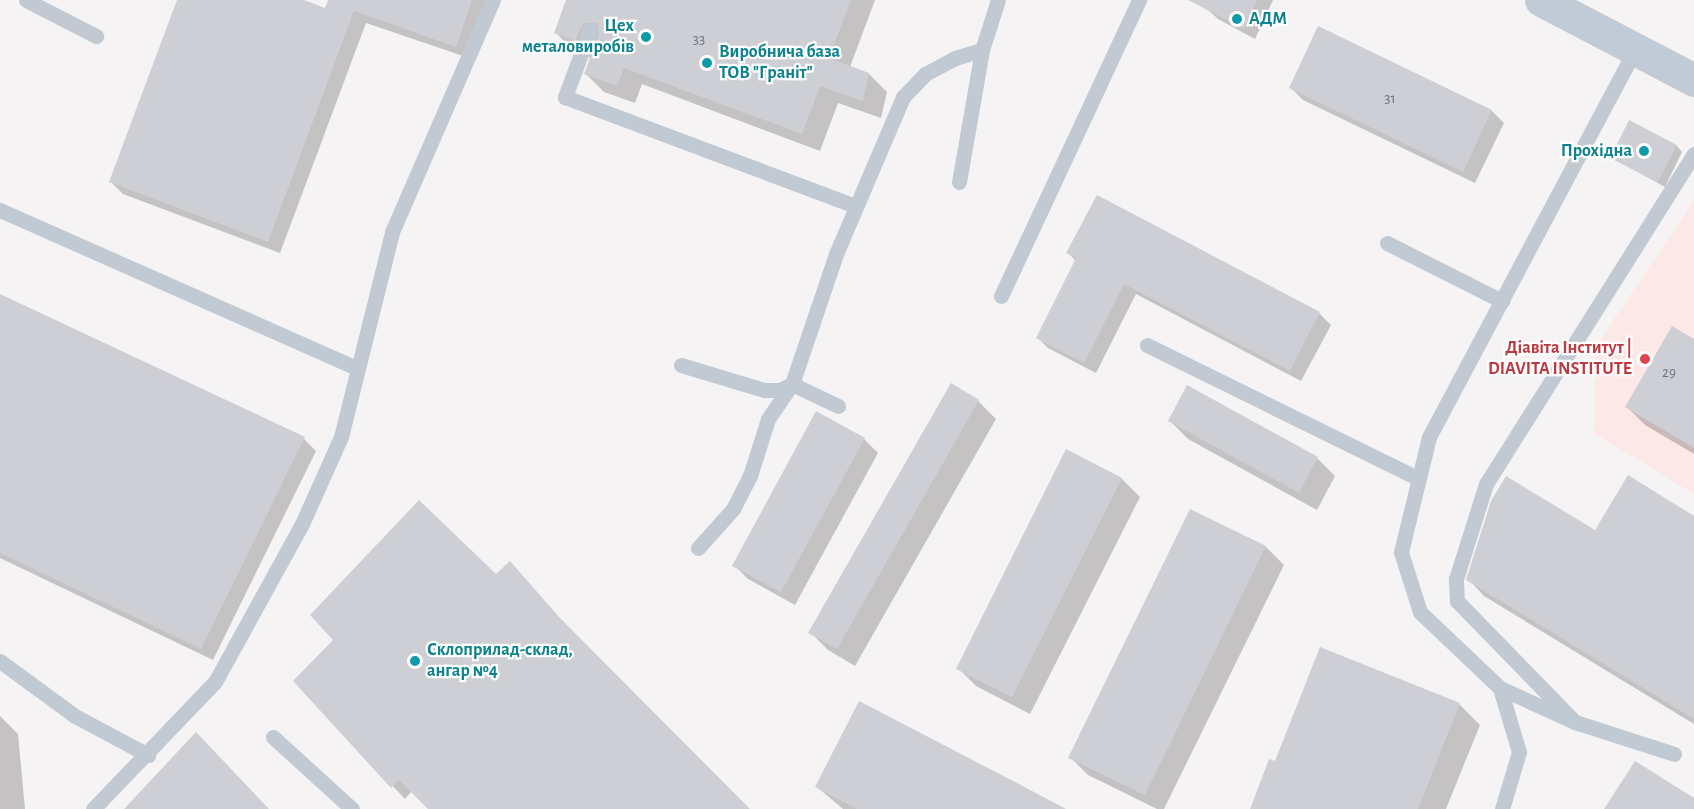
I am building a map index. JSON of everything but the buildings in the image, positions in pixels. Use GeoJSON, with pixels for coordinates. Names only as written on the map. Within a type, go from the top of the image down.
{"type":"FeatureCollection","features":[{"type":"Feature","properties":{"kind":"main road"},"geometry":{"type":"LineString","coordinates":[[1541,0],[1636,47],[1694,80]]}},
{"type":"Feature","properties":{"kind":"lane"},"geometry":{"type":"LineString","coordinates":[[26,0],[96,36]]}},
{"type":"Feature","properties":{"kind":"lane"},"geometry":{"type":"LineString","coordinates":[[93,809],[148,755],[215,682],[302,524],[341,437],[392,232],[493,0]]}},
{"type":"Feature","properties":{"kind":"lane"},"geometry":{"type":"LineString","coordinates":[[959,182],[982,50],[998,0]]}},
{"type":"Feature","properties":{"kind":"lane"},"geometry":{"type":"LineString","coordinates":[[1001,296],[1139,0]]}},
{"type":"Feature","properties":{"kind":"lane"},"geometry":{"type":"LineString","coordinates":[[590,30],[565,97],[855,206]]}},
{"type":"Feature","properties":{"kind":"lane"},"geometry":{"type":"LineString","coordinates":[[1636,47],[1429,437],[1401,552],[1420,612],[1500,688],[1575,722],[1674,754]]}},
{"type":"Feature","properties":{"kind":"lane"},"geometry":{"type":"LineString","coordinates":[[698,548],[733,509],[750,476],[768,419],[792,384],[855,206],[903,97],[925,75],[955,58],[982,50]]}},
{"type":"Feature","properties":{"kind":"lane"},"geometry":{"type":"LineString","coordinates":[[1575,722],[1457,601],[1456,579],[1486,484],[1694,154]]}},
{"type":"Feature","properties":{"kind":"lane"},"geometry":{"type":"LineString","coordinates":[[0,210],[357,368]]}},
{"type":"Feature","properties":{"kind":"lane"},"geometry":{"type":"LineString","coordinates":[[1387,243],[1502,301]]}},
{"type":"Feature","properties":{"kind":"lane"},"geometry":{"type":"LineString","coordinates":[[1147,345],[1419,479]]}},
{"type":"Feature","properties":{"kind":"lane"},"geometry":{"type":"LineString","coordinates":[[681,365],[764,390],[780,390],[792,384]]}},
{"type":"Feature","properties":{"kind":"lane"},"geometry":{"type":"LineString","coordinates":[[792,384],[838,406]]}},
{"type":"Feature","properties":{"kind":"lane"},"geometry":{"type":"LineString","coordinates":[[0,662],[75,716],[148,755]]}},
{"type":"Feature","properties":{"kind":"lane"},"geometry":{"type":"LineString","coordinates":[[1500,688],[1519,752],[1502,809]]}},
{"type":"Feature","properties":{"kind":"lane"},"geometry":{"type":"LineString","coordinates":[[273,737],[352,809]]}},
{"type":"Feature","properties":{"kind":"shaded area","name":"Діавіта Інститут | DIAVITA INSTITUTE"},"geometry":{"type":"Polygon","coordinates":[[[1694,200],[1694,494],[1594,433],[1596,346],[1694,200]]]}},
{"type":"Feature","properties":{"kind":"place","name":"АДМ"},"geometry":{"type":"Point","coordinates":[1237,19]}},
{"type":"Feature","properties":{"kind":"place","name":"Цех металовиробів"},"geometry":{"type":"Point","coordinates":[646,37]}},
{"type":"Feature","properties":{"kind":"place","name":"Виробнича база ТОВ \"Граніт\""},"geometry":{"type":"Point","coordinates":[707,63]}},
{"type":"Feature","properties":{"kind":"place","name":"Прохідна"},"geometry":{"type":"Point","coordinates":[1644,151]}},
{"type":"Feature","properties":{"kind":"place","name":"Діавіта Інститут | DIAVITA INSTITUTE"},"geometry":{"type":"Point","coordinates":[1645,359]}},
{"type":"Feature","properties":{"kind":"place","name":"Склоприлад-склад, ангар №4"},"geometry":{"type":"Point","coordinates":[415,661]}}]}
